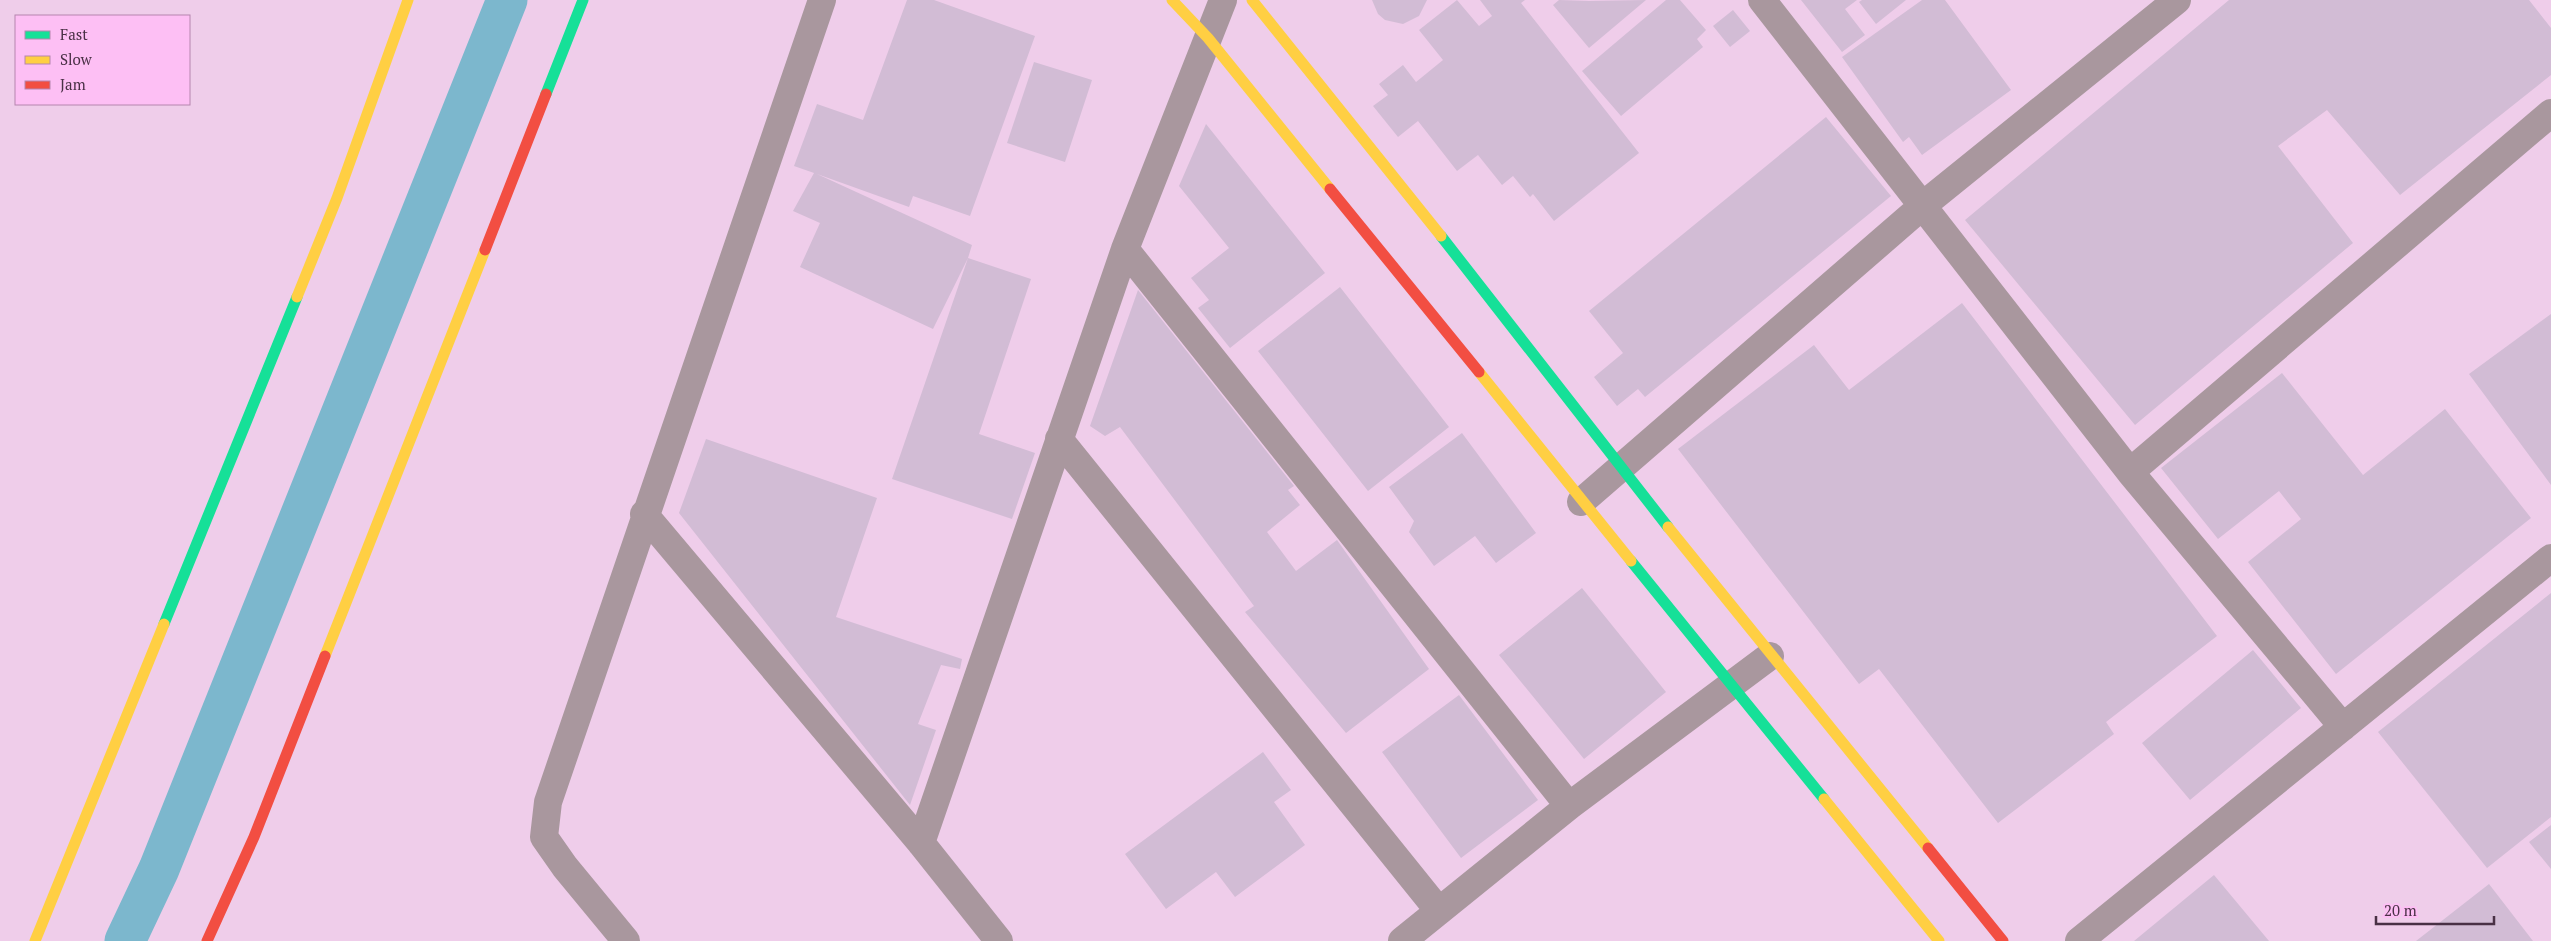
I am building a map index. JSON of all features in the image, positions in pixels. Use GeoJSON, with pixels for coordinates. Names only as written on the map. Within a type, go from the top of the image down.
{"type":"FeatureCollection","features":[{"type":"Feature","properties":{"kind":"main road"},"geometry":{"type":"LineString","coordinates":[[35,941],[337,198],[408,0]]}},
{"type":"Feature","properties":{"kind":"main road"},"geometry":{"type":"LineString","coordinates":[[207,941],[254,837],[583,0]]}},
{"type":"Feature","properties":{"kind":"main road"},"geometry":{"type":"LineString","coordinates":[[1172,0],[1208,38],[1581,502],[1939,941]]}},
{"type":"Feature","properties":{"kind":"main road"},"geometry":{"type":"LineString","coordinates":[[1252,0],[1463,264],[1620,468],[1770,656],[2003,941]]}},
{"type":"Feature","properties":{"kind":"street"},"geometry":{"type":"LineString","coordinates":[[626,941],[565,867],[544,837],[548,802],[644,514],[822,0]]}},
{"type":"Feature","properties":{"kind":"street"},"geometry":{"type":"LineString","coordinates":[[921,843],[1125,249],[1223,0]]}},
{"type":"Feature","properties":{"kind":"street"},"geometry":{"type":"LineString","coordinates":[[1762,0],[2130,472],[2343,727]]}},
{"type":"Feature","properties":{"kind":"street"},"geometry":{"type":"LineString","coordinates":[[1581,502],[1923,206],[2177,0]]}},
{"type":"Feature","properties":{"kind":"street"},"geometry":{"type":"LineString","coordinates":[[2130,472],[2551,113]]}},
{"type":"Feature","properties":{"kind":"street"},"geometry":{"type":"LineString","coordinates":[[1125,249],[1569,806]]}},
{"type":"Feature","properties":{"kind":"street"},"geometry":{"type":"LineString","coordinates":[[1059,439],[1439,911]]}},
{"type":"Feature","properties":{"kind":"street"},"geometry":{"type":"LineString","coordinates":[[644,514],[921,843],[999,941]]}},
{"type":"Feature","properties":{"kind":"street"},"geometry":{"type":"LineString","coordinates":[[2079,941],[2551,558]]}},
{"type":"Feature","properties":{"kind":"street"},"geometry":{"type":"LineString","coordinates":[[1402,941],[1569,806],[1770,656]]}},
{"type":"Feature","properties":{"kind":"building"},"geometry":{"type":"Polygon","coordinates":[[[907,0],[934,0],[1035,36],[970,216],[913,196],[909,207],[817,174],[972,245],[968,258],[933,329],[800,267],[820,223],[793,211],[814,173],[794,166],[817,104],[863,120],[907,0]]]}},
{"type":"Feature","properties":{"kind":"building"},"geometry":{"type":"Polygon","coordinates":[[[1372,0],[1427,0],[1419,16],[1403,24],[1385,20],[1378,14],[1372,0]]]}},
{"type":"Feature","properties":{"kind":"building"},"geometry":{"type":"Polygon","coordinates":[[[1457,0],[1479,26],[1492,16],[1480,0],[1525,0],[1521,3],[1639,153],[1554,221],[1533,194],[1530,197],[1513,176],[1502,185],[1478,155],[1457,171],[1418,121],[1398,137],[1373,106],[1388,95],[1379,84],[1403,65],[1416,82],[1443,60],[1419,30],[1457,0]]]}},
{"type":"Feature","properties":{"kind":"building"},"geometry":{"type":"Polygon","coordinates":[[[1559,0],[1646,0],[1589,48],[1553,5],[1559,0]]]}},
{"type":"Feature","properties":{"kind":"building"},"geometry":{"type":"Polygon","coordinates":[[[1666,0],[1680,0],[1706,30],[1697,39],[1703,47],[1621,116],[1582,71],[1666,0]]]}},
{"type":"Feature","properties":{"kind":"building"},"geometry":{"type":"Polygon","coordinates":[[[1801,0],[1857,0],[1845,9],[1865,35],[1842,52],[1801,0]]]}},
{"type":"Feature","properties":{"kind":"building"},"geometry":{"type":"Polygon","coordinates":[[[1862,0],[1906,0],[1876,24],[1859,2],[1862,0]]]}},
{"type":"Feature","properties":{"kind":"building"},"geometry":{"type":"Polygon","coordinates":[[[1922,0],[1945,0],[2011,90],[1922,155],[1909,137],[1903,142],[1842,57],[1922,0]]]}},
{"type":"Feature","properties":{"kind":"building"},"geometry":{"type":"Polygon","coordinates":[[[2229,0],[2529,0],[2551,28],[2551,75],[2400,195],[2327,110],[2278,146],[2353,243],[2135,425],[1965,220],[2229,0]]]}},
{"type":"Feature","properties":{"kind":"building"},"geometry":{"type":"Polygon","coordinates":[[[1733,10],[1750,31],[1730,47],[1713,26],[1733,10]]]}},
{"type":"Feature","properties":{"kind":"building"},"geometry":{"type":"Polygon","coordinates":[[[1034,62],[1092,80],[1065,162],[1007,143],[1034,62]]]}},
{"type":"Feature","properties":{"kind":"building"},"geometry":{"type":"Polygon","coordinates":[[[1826,117],[1891,196],[1645,397],[1638,389],[1617,406],[1594,377],[1623,353],[1589,311],[1826,117]]]}},
{"type":"Feature","properties":{"kind":"building"},"geometry":{"type":"Polygon","coordinates":[[[1206,124],[1325,273],[1230,348],[1198,308],[1209,300],[1191,278],[1229,248],[1179,186],[1206,124]]]}},
{"type":"Feature","properties":{"kind":"building"},"geometry":{"type":"Polygon","coordinates":[[[968,258],[1031,279],[979,434],[1035,453],[1012,519],[892,479],[968,258]]]}},
{"type":"Feature","properties":{"kind":"building"},"geometry":{"type":"Polygon","coordinates":[[[1340,287],[1449,427],[1368,491],[1258,351],[1340,287]]]}},
{"type":"Feature","properties":{"kind":"building"},"geometry":{"type":"Polygon","coordinates":[[[1138,290],[1294,486],[1288,490],[1300,505],[1267,532],[1296,571],[1337,540],[1429,669],[1346,733],[1245,612],[1254,606],[1120,427],[1105,436],[1090,426],[1138,290]]]}},
{"type":"Feature","properties":{"kind":"building"},"geometry":{"type":"Polygon","coordinates":[[[1962,303],[2217,636],[2106,722],[2114,734],[1998,823],[1879,669],[1859,684],[1678,449],[1814,345],[1849,390],[1962,303]]]}},
{"type":"Feature","properties":{"kind":"building"},"geometry":{"type":"Polygon","coordinates":[[[2551,314],[2551,485],[2469,374],[2551,314]]]}},
{"type":"Feature","properties":{"kind":"building"},"geometry":{"type":"Polygon","coordinates":[[[2282,373],[2363,475],[2445,409],[2531,518],[2336,674],[2248,562],[2301,519],[2279,491],[2218,539],[2161,468],[2282,373]]]}},
{"type":"Feature","properties":{"kind":"building"},"geometry":{"type":"Polygon","coordinates":[[[1462,433],[1536,533],[1496,563],[1475,536],[1434,566],[1409,532],[1414,521],[1389,487],[1462,433]]]}},
{"type":"Feature","properties":{"kind":"building"},"geometry":{"type":"Polygon","coordinates":[[[706,439],[877,498],[836,617],[962,659],[960,669],[941,665],[918,724],[936,730],[910,805],[679,513],[706,439]]]}},
{"type":"Feature","properties":{"kind":"building"},"geometry":{"type":"Polygon","coordinates":[[[1582,588],[1666,692],[1584,759],[1499,655],[1582,588]]]}},
{"type":"Feature","properties":{"kind":"building"},"geometry":{"type":"Polygon","coordinates":[[[2551,593],[2551,817],[2487,868],[2378,732],[2551,593]]]}},
{"type":"Feature","properties":{"kind":"building"},"geometry":{"type":"Polygon","coordinates":[[[2253,650],[2301,708],[2190,800],[2142,743],[2253,650]]]}},
{"type":"Feature","properties":{"kind":"building"},"geometry":{"type":"Polygon","coordinates":[[[1459,695],[1538,800],[1461,858],[1382,752],[1459,695]]]}},
{"type":"Feature","properties":{"kind":"building"},"geometry":{"type":"Polygon","coordinates":[[[1263,752],[1291,790],[1274,802],[1305,845],[1235,897],[1216,872],[1166,909],[1125,854],[1263,752]]]}},
{"type":"Feature","properties":{"kind":"building"},"geometry":{"type":"Polygon","coordinates":[[[2551,825],[2551,869],[2529,842],[2551,825]]]}},
{"type":"Feature","properties":{"kind":"building"},"geometry":{"type":"Polygon","coordinates":[[[2214,875],[2269,941],[2134,941],[2214,875]]]}},
{"type":"Feature","properties":{"kind":"building"},"geometry":{"type":"Polygon","coordinates":[[[2489,884],[2533,941],[2416,941],[2489,884]]]}},
{"type":"Feature","properties":{"kind":"waterway"},"geometry":{"type":"LineString","coordinates":[[125,941],[159,869],[507,0]]}},
{"type":"Feature","properties":{"kind":"traffic: fast"},"geometry":{"type":"LineString","coordinates":[[546,94],[583,0]]}},
{"type":"Feature","properties":{"kind":"traffic: fast"},"geometry":{"type":"LineString","coordinates":[[1441,236],[1668,527]]}},
{"type":"Feature","properties":{"kind":"traffic: fast"},"geometry":{"type":"LineString","coordinates":[[164,624],[297,297]]}},
{"type":"Feature","properties":{"kind":"traffic: fast"},"geometry":{"type":"LineString","coordinates":[[1631,561],[1824,799]]}},
{"type":"Feature","properties":{"kind":"traffic: slow"},"geometry":{"type":"LineString","coordinates":[[297,297],[337,198],[408,0]]}},
{"type":"Feature","properties":{"kind":"traffic: slow"},"geometry":{"type":"LineString","coordinates":[[1172,0],[1208,38],[1330,189]]}},
{"type":"Feature","properties":{"kind":"traffic: slow"},"geometry":{"type":"LineString","coordinates":[[1252,0],[1441,236]]}},
{"type":"Feature","properties":{"kind":"traffic: slow"},"geometry":{"type":"LineString","coordinates":[[325,656],[485,250]]}},
{"type":"Feature","properties":{"kind":"traffic: slow"},"geometry":{"type":"LineString","coordinates":[[1479,372],[1631,561]]}},
{"type":"Feature","properties":{"kind":"traffic: slow"},"geometry":{"type":"LineString","coordinates":[[1668,527],[1928,848]]}},
{"type":"Feature","properties":{"kind":"traffic: slow"},"geometry":{"type":"LineString","coordinates":[[35,941],[164,624]]}},
{"type":"Feature","properties":{"kind":"traffic: slow"},"geometry":{"type":"LineString","coordinates":[[1824,799],[1939,941]]}},
{"type":"Feature","properties":{"kind":"traffic: jam"},"geometry":{"type":"LineString","coordinates":[[485,250],[546,94]]}},
{"type":"Feature","properties":{"kind":"traffic: jam"},"geometry":{"type":"LineString","coordinates":[[1330,189],[1479,372]]}},
{"type":"Feature","properties":{"kind":"traffic: jam"},"geometry":{"type":"LineString","coordinates":[[207,941],[254,837],[325,656]]}},
{"type":"Feature","properties":{"kind":"traffic: jam"},"geometry":{"type":"LineString","coordinates":[[1928,848],[2003,941]]}}]}
